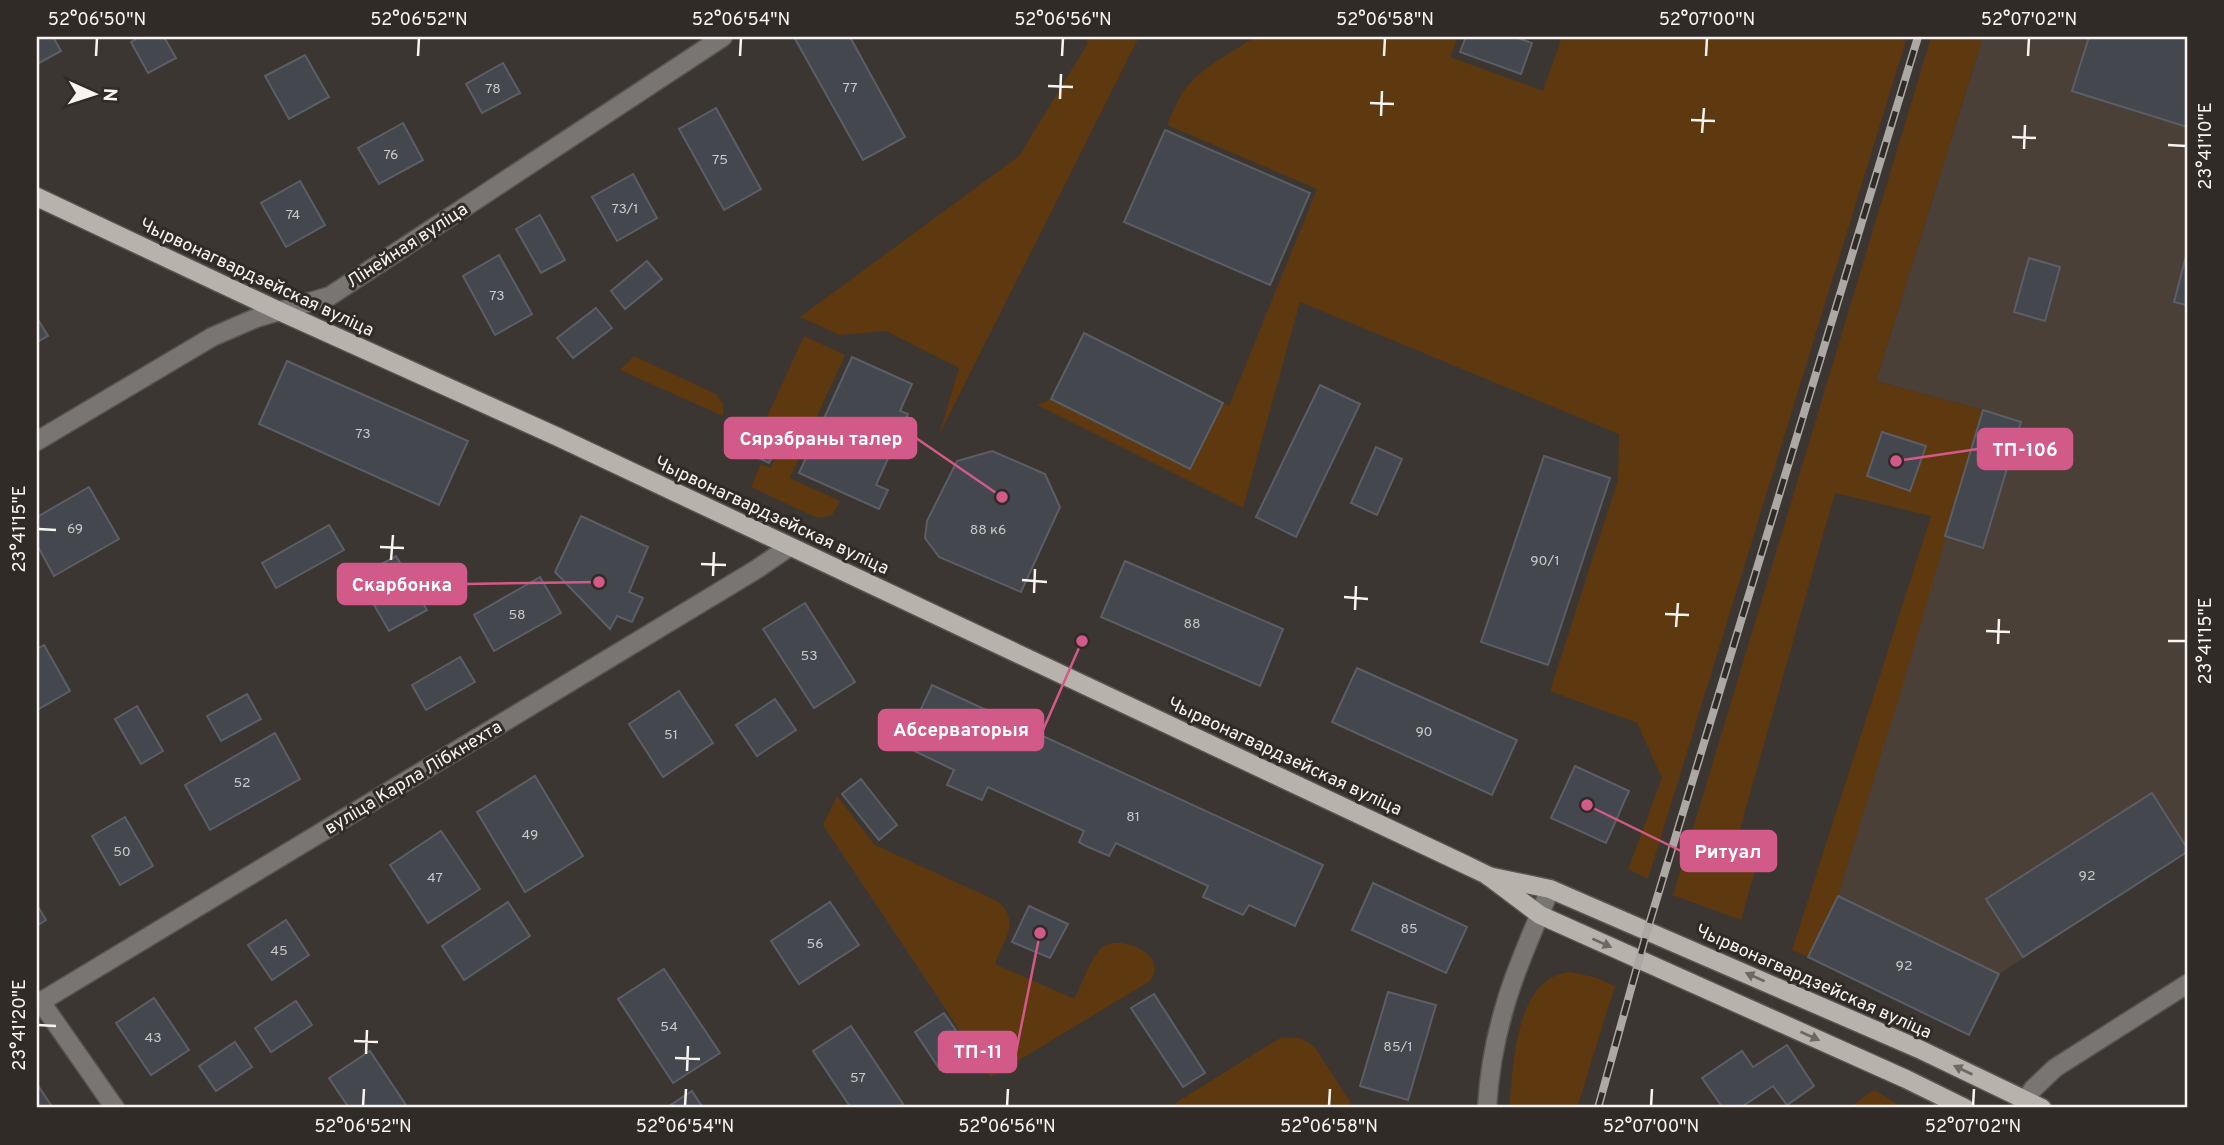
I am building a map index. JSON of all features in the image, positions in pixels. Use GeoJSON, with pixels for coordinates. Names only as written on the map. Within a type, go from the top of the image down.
{"type":"FeatureCollection","features":[{"type":"Feature","properties":{"kind":"main road","name":"Чырвонагвардзейская вуліца"},"geometry":{"type":"LineString","coordinates":[[37,197],[279,311],[558,437],[1268,770],[1487,875],[1540,915],[1965,1108]]}},
{"type":"Feature","properties":{"kind":"main road","name":"Чырвонагвардзейская вуліца"},"geometry":{"type":"LineString","coordinates":[[1487,875],[1550,889],[1919,1049],[2022,1104],[2042,1108]]}},
{"type":"Feature","properties":{"kind":"street","name":"Лінейная вуліца"},"geometry":{"type":"LineString","coordinates":[[37,441],[234,326],[330,296],[723,37]]}},
{"type":"Feature","properties":{"kind":"street","name":"вуліца Карла Лібкнехта"},"geometry":{"type":"LineString","coordinates":[[39,1003],[757,569],[789,547]]}},
{"type":"Feature","properties":{"kind":"street"},"geometry":{"type":"LineString","coordinates":[[1487,1108],[1496,1039],[1505,1004],[1550,889]]}},
{"type":"Feature","properties":{"kind":"street"},"geometry":{"type":"LineString","coordinates":[[2022,1104],[2055,1068],[2187,984]]}},
{"type":"Feature","properties":{"kind":"street"},"geometry":{"type":"LineString","coordinates":[[39,1003],[116,1108]]}},
{"type":"Feature","properties":{"kind":"shaded area"},"geometry":{"type":"Polygon","coordinates":[[[1084,37],[1139,37],[939,435],[959,368],[886,331],[839,335],[800,317],[1019,156],[1088,43],[1084,37]]]}},
{"type":"Feature","properties":{"kind":"shaded area"},"geometry":{"type":"Polygon","coordinates":[[[1255,37],[1458,37],[1450,57],[1543,91],[1562,37],[1907,37],[1648,879],[1628,869],[1662,778],[1637,723],[1550,691],[1618,480],[1619,434],[1300,302],[1243,508],[1037,405],[1051,399],[1190,468],[1223,403],[1229,406],[1317,189],[1167,125],[1181,95],[1196,77],[1255,37]]]}},
{"type":"Feature","properties":{"kind":"shaded area"},"geometry":{"type":"Polygon","coordinates":[[[1931,37],[1983,37],[1876,381],[1983,410],[1838,896],[1808,957],[1792,950],[1931,516],[1835,493],[1740,829],[1756,867],[1741,920],[1673,895],[1931,37]]]}},
{"type":"Feature","properties":{"kind":"shaded area"},"geometry":{"type":"Polygon","coordinates":[[[1983,37],[2187,37],[2187,852],[1999,974],[1969,1035],[1808,957],[1838,896],[1983,410],[1876,381],[1983,37]]]}},
{"type":"Feature","properties":{"kind":"shaded area"},"geometry":{"type":"Polygon","coordinates":[[[804,336],[845,355],[802,449],[761,430],[804,336]]]}},
{"type":"Feature","properties":{"kind":"shaded area"},"geometry":{"type":"Polygon","coordinates":[[[634,356],[716,394],[723,403],[723,416],[620,370],[634,356]]]}},
{"type":"Feature","properties":{"kind":"shaded area"},"geometry":{"type":"Polygon","coordinates":[[[779,450],[799,458],[790,478],[840,501],[832,515],[820,518],[813,516],[751,487],[761,464],[771,468],[779,450]]]}},
{"type":"Feature","properties":{"kind":"shaded area"},"geometry":{"type":"Polygon","coordinates":[[[837,796],[875,845],[997,901],[1008,916],[1009,924],[1006,939],[995,964],[1074,999],[1099,950],[1111,943],[1121,943],[1140,949],[1148,955],[1154,963],[1150,981],[991,1077],[823,825],[837,796]]]}},
{"type":"Feature","properties":{"kind":"shaded area"},"geometry":{"type":"Polygon","coordinates":[[[1569,972],[1594,977],[1615,986],[1577,1108],[1509,1108],[1516,1048],[1527,1007],[1537,990],[1551,978],[1569,972]]]}},
{"type":"Feature","properties":{"kind":"shaded area"},"geometry":{"type":"Polygon","coordinates":[[[1283,1037],[1300,1038],[1314,1046],[1351,1103],[1342,1108],[1176,1108],[1174,1104],[1283,1037]]]}},
{"type":"Feature","properties":{"kind":"shaded area"},"geometry":{"type":"Polygon","coordinates":[[[1874,1090],[1904,1108],[1848,1108],[1874,1090]]]}},
{"type":"Feature","properties":{"kind":"building"},"geometry":{"type":"Polygon","coordinates":[[[37,37],[53,37],[61,51],[37,64],[37,37]]]}},
{"type":"Feature","properties":{"kind":"building"},"geometry":{"type":"Polygon","coordinates":[[[139,37],[164,37],[176,58],[148,73],[131,42],[139,37]]]}},
{"type":"Feature","properties":{"kind":"building"},"geometry":{"type":"Polygon","coordinates":[[[794,37],[850,37],[905,137],[863,160],[794,37]]]}},
{"type":"Feature","properties":{"kind":"building"},"geometry":{"type":"Polygon","coordinates":[[[1466,37],[1515,37],[1532,43],[1521,74],[1460,52],[1466,37]]]}},
{"type":"Feature","properties":{"kind":"building"},"geometry":{"type":"Polygon","coordinates":[[[2089,37],[2187,37],[2187,127],[2072,91],[2089,37]]]}},
{"type":"Feature","properties":{"kind":"building"},"geometry":{"type":"Polygon","coordinates":[[[305,55],[329,97],[289,119],[265,76],[305,55]]]}},
{"type":"Feature","properties":{"kind":"building"},"geometry":{"type":"Polygon","coordinates":[[[503,63],[520,93],[482,113],[466,84],[503,63]]]}},
{"type":"Feature","properties":{"kind":"building"},"geometry":{"type":"Polygon","coordinates":[[[716,108],[761,189],[724,210],[679,129],[716,108]]]}},
{"type":"Feature","properties":{"kind":"building"},"geometry":{"type":"Polygon","coordinates":[[[403,123],[423,160],[379,184],[358,148],[403,123]]]}},
{"type":"Feature","properties":{"kind":"building"},"geometry":{"type":"Polygon","coordinates":[[[1165,130],[1310,193],[1270,285],[1124,222],[1165,130]]]}},
{"type":"Feature","properties":{"kind":"building"},"geometry":{"type":"Polygon","coordinates":[[[633,174],[657,218],[617,241],[592,197],[633,174]]]}},
{"type":"Feature","properties":{"kind":"building"},"geometry":{"type":"Polygon","coordinates":[[[300,181],[325,225],[286,247],[261,203],[300,181]]]}},
{"type":"Feature","properties":{"kind":"building"},"geometry":{"type":"Polygon","coordinates":[[[540,215],[565,260],[541,273],[516,229],[540,215]]]}},
{"type":"Feature","properties":{"kind":"building"},"geometry":{"type":"Polygon","coordinates":[[[2187,252],[2187,305],[2174,302],[2187,252]]]}},
{"type":"Feature","properties":{"kind":"building"},"geometry":{"type":"Polygon","coordinates":[[[499,255],[532,314],[495,335],[463,276],[499,255]]]}},
{"type":"Feature","properties":{"kind":"building"},"geometry":{"type":"Polygon","coordinates":[[[2029,258],[2060,267],[2045,321],[2014,312],[2029,258]]]}},
{"type":"Feature","properties":{"kind":"building"},"geometry":{"type":"Polygon","coordinates":[[[647,261],[662,279],[625,309],[611,291],[647,261]]]}},
{"type":"Feature","properties":{"kind":"building"},"geometry":{"type":"Polygon","coordinates":[[[596,308],[612,328],[573,358],[557,338],[596,308]]]}},
{"type":"Feature","properties":{"kind":"building"},"geometry":{"type":"Polygon","coordinates":[[[37,318],[48,336],[37,342],[37,318]]]}},
{"type":"Feature","properties":{"kind":"building"},"geometry":{"type":"Polygon","coordinates":[[[1084,333],[1223,403],[1190,469],[1051,399],[1084,333]]]}},
{"type":"Feature","properties":{"kind":"building"},"geometry":{"type":"Polygon","coordinates":[[[852,357],[912,384],[900,411],[908,414],[876,485],[888,490],[879,509],[799,473],[852,357]]]}},
{"type":"Feature","properties":{"kind":"building"},"geometry":{"type":"Polygon","coordinates":[[[287,361],[468,441],[439,505],[259,424],[287,361]]]}},
{"type":"Feature","properties":{"kind":"building"},"geometry":{"type":"Polygon","coordinates":[[[1320,385],[1360,404],[1296,537],[1256,517],[1320,385]]]}},
{"type":"Feature","properties":{"kind":"building"},"geometry":{"type":"Polygon","coordinates":[[[1983,410],[2021,422],[1983,548],[1945,536],[1983,410]]]}},
{"type":"Feature","properties":{"kind":"building"},"geometry":{"type":"Polygon","coordinates":[[[742,428],[778,445],[769,463],[733,446],[742,428]]]}},
{"type":"Feature","properties":{"kind":"building"},"geometry":{"type":"Polygon","coordinates":[[[1882,432],[1926,446],[1910,491],[1867,476],[1882,432]]]}},
{"type":"Feature","properties":{"kind":"building"},"geometry":{"type":"Polygon","coordinates":[[[1376,447],[1402,459],[1377,515],[1351,503],[1376,447]]]}},
{"type":"Feature","properties":{"kind":"building"},"geometry":{"type":"Polygon","coordinates":[[[992,451],[1045,474],[1060,507],[1021,592],[939,557],[925,538],[927,521],[957,461],[992,451]]]}},
{"type":"Feature","properties":{"kind":"building"},"geometry":{"type":"Polygon","coordinates":[[[1544,456],[1610,478],[1548,665],[1481,642],[1544,456]]]}},
{"type":"Feature","properties":{"kind":"building"},"geometry":{"type":"Polygon","coordinates":[[[89,487],[119,539],[54,576],[37,545],[37,517],[89,487]]]}},
{"type":"Feature","properties":{"kind":"building"},"geometry":{"type":"Polygon","coordinates":[[[581,516],[648,547],[629,592],[643,598],[632,622],[617,616],[610,629],[555,572],[581,516]]]}},
{"type":"Feature","properties":{"kind":"building"},"geometry":{"type":"Polygon","coordinates":[[[329,525],[344,550],[276,588],[262,563],[329,525]]]}},
{"type":"Feature","properties":{"kind":"building"},"geometry":{"type":"Polygon","coordinates":[[[396,556],[427,610],[389,631],[358,577],[396,556]]]}},
{"type":"Feature","properties":{"kind":"building"},"geometry":{"type":"Polygon","coordinates":[[[1125,561],[1283,629],[1260,686],[1101,617],[1125,561]]]}},
{"type":"Feature","properties":{"kind":"building"},"geometry":{"type":"Polygon","coordinates":[[[540,577],[561,613],[494,651],[474,615],[540,577]]]}},
{"type":"Feature","properties":{"kind":"building"},"geometry":{"type":"Polygon","coordinates":[[[805,603],[855,682],[814,708],[763,629],[805,603]]]}},
{"type":"Feature","properties":{"kind":"building"},"geometry":{"type":"Polygon","coordinates":[[[44,645],[70,691],[37,710],[37,649],[44,645]]]}},
{"type":"Feature","properties":{"kind":"building"},"geometry":{"type":"Polygon","coordinates":[[[460,657],[475,682],[426,710],[412,685],[460,657]]]}},
{"type":"Feature","properties":{"kind":"building"},"geometry":{"type":"Polygon","coordinates":[[[1357,668],[1517,740],[1492,795],[1332,722],[1357,668]]]}},
{"type":"Feature","properties":{"kind":"building"},"geometry":{"type":"Polygon","coordinates":[[[932,685],[1323,865],[1295,926],[1249,905],[1243,915],[1203,897],[1208,886],[1116,843],[1109,856],[1086,846],[1079,842],[1084,831],[988,787],[982,800],[947,785],[954,770],[904,746],[932,685]]]}},
{"type":"Feature","properties":{"kind":"building"},"geometry":{"type":"Polygon","coordinates":[[[679,691],[713,743],[663,777],[629,724],[679,691]]]}},
{"type":"Feature","properties":{"kind":"building"},"geometry":{"type":"Polygon","coordinates":[[[247,694],[261,719],[221,741],[207,716],[247,694]]]}},
{"type":"Feature","properties":{"kind":"building"},"geometry":{"type":"Polygon","coordinates":[[[775,699],[796,730],[757,756],[736,725],[775,699]]]}},
{"type":"Feature","properties":{"kind":"building"},"geometry":{"type":"Polygon","coordinates":[[[137,706],[163,751],[141,764],[115,719],[137,706]]]}},
{"type":"Feature","properties":{"kind":"building"},"geometry":{"type":"Polygon","coordinates":[[[275,733],[300,779],[210,830],[185,785],[275,733]]]}},
{"type":"Feature","properties":{"kind":"building"},"geometry":{"type":"Polygon","coordinates":[[[1575,766],[1629,791],[1606,843],[1551,818],[1575,766]]]}},
{"type":"Feature","properties":{"kind":"building"},"geometry":{"type":"Polygon","coordinates":[[[535,776],[583,856],[525,892],[477,812],[535,776]]]}},
{"type":"Feature","properties":{"kind":"building"},"geometry":{"type":"Polygon","coordinates":[[[861,779],[897,825],[879,840],[842,794],[861,779]]]}},
{"type":"Feature","properties":{"kind":"building"},"geometry":{"type":"Polygon","coordinates":[[[2152,793],[2187,852],[2023,957],[1986,899],[2152,793]]]}},
{"type":"Feature","properties":{"kind":"building"},"geometry":{"type":"Polygon","coordinates":[[[125,817],[153,866],[120,885],[92,836],[125,817]]]}},
{"type":"Feature","properties":{"kind":"building"},"geometry":{"type":"Polygon","coordinates":[[[441,831],[480,889],[428,923],[390,865],[441,831]]]}},
{"type":"Feature","properties":{"kind":"building"},"geometry":{"type":"Polygon","coordinates":[[[1373,883],[1467,927],[1446,973],[1352,930],[1373,883]]]}},
{"type":"Feature","properties":{"kind":"building"},"geometry":{"type":"Polygon","coordinates":[[[1838,896],[1999,974],[1969,1035],[1808,957],[1838,896]]]}},
{"type":"Feature","properties":{"kind":"building"},"geometry":{"type":"Polygon","coordinates":[[[508,902],[530,936],[464,980],[442,946],[508,902]]]}},
{"type":"Feature","properties":{"kind":"building"},"geometry":{"type":"Polygon","coordinates":[[[830,902],[859,945],[799,984],[771,941],[830,902]]]}},
{"type":"Feature","properties":{"kind":"building"},"geometry":{"type":"Polygon","coordinates":[[[37,905],[46,920],[37,926],[37,905]]]}},
{"type":"Feature","properties":{"kind":"building"},"geometry":{"type":"Polygon","coordinates":[[[1029,906],[1068,924],[1050,958],[1012,942],[1029,906]]]}},
{"type":"Feature","properties":{"kind":"building"},"geometry":{"type":"Polygon","coordinates":[[[286,920],[309,955],[272,980],[248,945],[286,920]]]}},
{"type":"Feature","properties":{"kind":"building"},"geometry":{"type":"Polygon","coordinates":[[[664,969],[720,1053],[673,1083],[618,999],[664,969]]]}},
{"type":"Feature","properties":{"kind":"building"},"geometry":{"type":"Polygon","coordinates":[[[1388,992],[1436,1005],[1408,1100],[1360,1086],[1388,992]]]}},
{"type":"Feature","properties":{"kind":"building"},"geometry":{"type":"Polygon","coordinates":[[[1154,994],[1205,1073],[1183,1087],[1131,1008],[1154,994]]]}},
{"type":"Feature","properties":{"kind":"building"},"geometry":{"type":"Polygon","coordinates":[[[154,998],[189,1050],[151,1075],[116,1023],[154,998]]]}},
{"type":"Feature","properties":{"kind":"building"},"geometry":{"type":"Polygon","coordinates":[[[296,1001],[312,1025],[271,1052],[255,1028],[296,1001]]]}},
{"type":"Feature","properties":{"kind":"building"},"geometry":{"type":"Polygon","coordinates":[[[944,1013],[970,1051],[940,1070],[915,1032],[944,1013]]]}},
{"type":"Feature","properties":{"kind":"building"},"geometry":{"type":"Polygon","coordinates":[[[851,1026],[903,1104],[896,1108],[851,1108],[813,1051],[851,1026]]]}},
{"type":"Feature","properties":{"kind":"building"},"geometry":{"type":"Polygon","coordinates":[[[235,1042],[252,1067],[216,1091],[199,1066],[235,1042]]]}},
{"type":"Feature","properties":{"kind":"building"},"geometry":{"type":"Polygon","coordinates":[[[1787,1045],[1814,1086],[1787,1105],[1773,1086],[1740,1108],[1723,1108],[1702,1078],[1742,1051],[1753,1067],[1787,1045]]]}},
{"type":"Feature","properties":{"kind":"building"},"geometry":{"type":"Polygon","coordinates":[[[370,1051],[408,1108],[349,1108],[329,1078],[370,1051]]]}},
{"type":"Feature","properties":{"kind":"building"},"geometry":{"type":"Polygon","coordinates":[[[37,1084],[53,1108],[37,1108],[37,1084]]]}},
{"type":"Feature","properties":{"kind":"building"},"geometry":{"type":"Polygon","coordinates":[[[692,1091],[703,1108],[666,1108],[692,1091]]]}},
{"type":"Feature","properties":{"kind":"railway"},"geometry":{"type":"LineString","coordinates":[[1598,1108],[1647,931],[1918,37]]}},
{"type":"Feature","properties":{"kind":"place","name":"ТП-106"},"geometry":{"type":"Point","coordinates":[1896,461]}},
{"type":"Feature","properties":{"kind":"place","name":"Сярэбраны талер"},"geometry":{"type":"Point","coordinates":[1002,497]}},
{"type":"Feature","properties":{"kind":"place","name":"Скарбонка"},"geometry":{"type":"Point","coordinates":[599,582]}},
{"type":"Feature","properties":{"kind":"place","name":"Абсерваторыя"},"geometry":{"type":"Point","coordinates":[1082,641]}},
{"type":"Feature","properties":{"kind":"place","name":"Ритуал"},"geometry":{"type":"Point","coordinates":[1587,805]}},
{"type":"Feature","properties":{"kind":"place","name":"ТП-11"},"geometry":{"type":"Point","coordinates":[1040,933]}}]}
